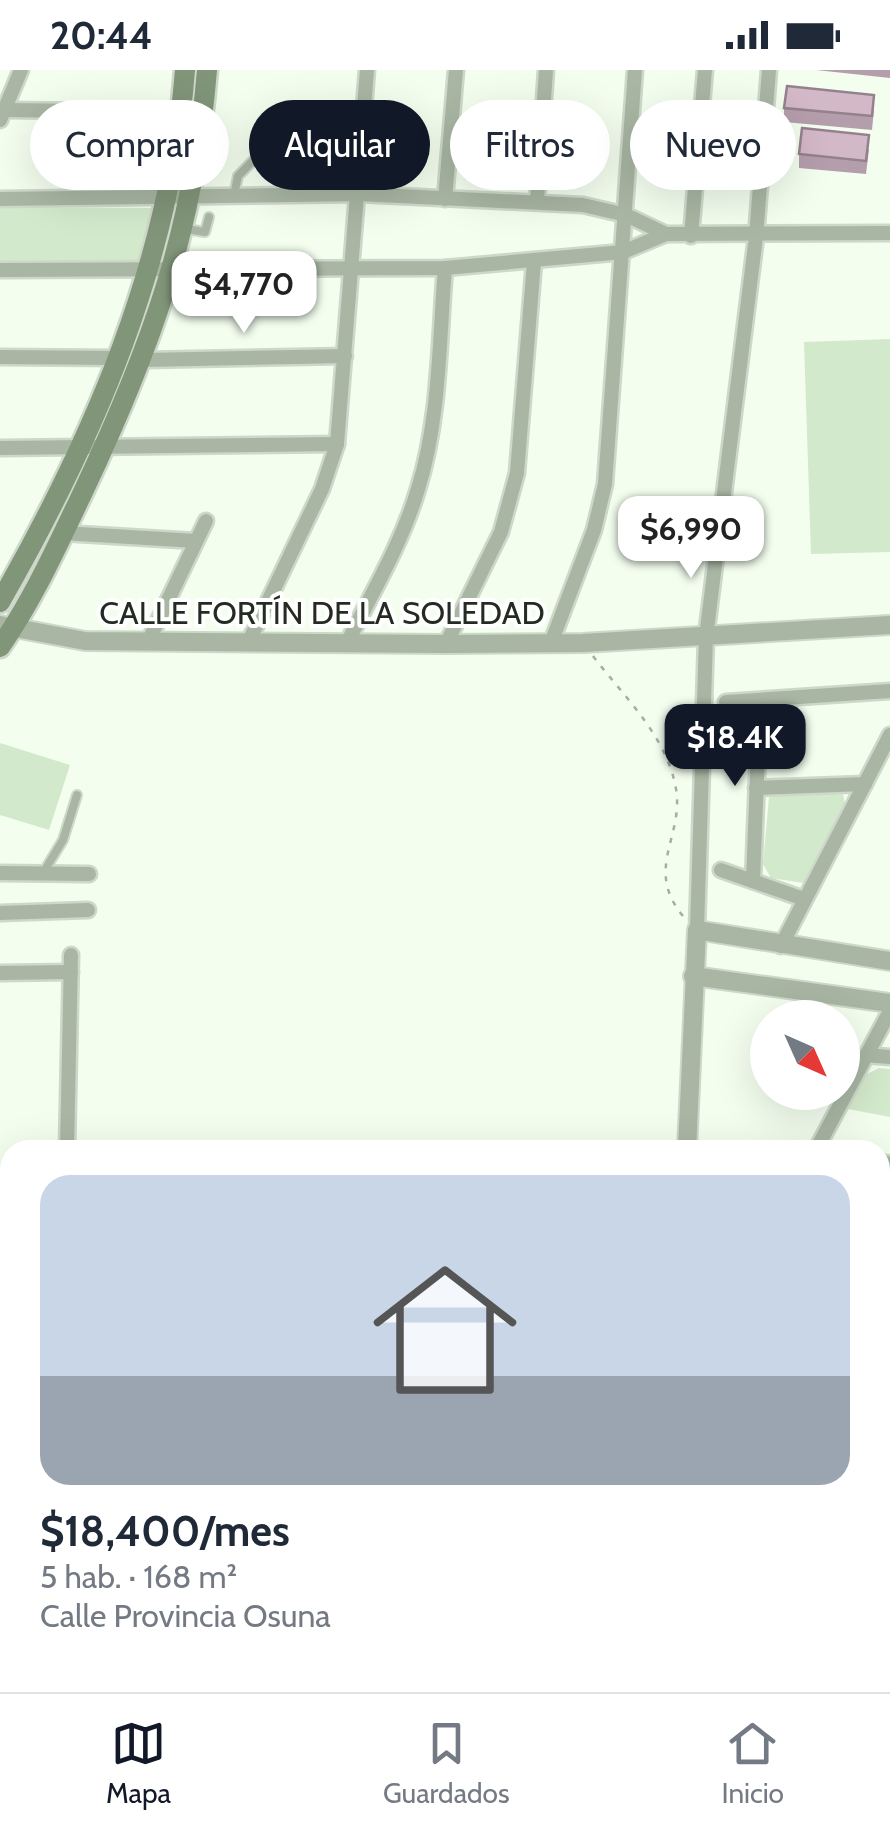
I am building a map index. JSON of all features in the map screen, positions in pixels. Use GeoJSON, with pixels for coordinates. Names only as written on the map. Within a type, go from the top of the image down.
{"type":"FeatureCollection","features":[{"type":"Feature","properties":{"kind":"main road"},"geometry":{"type":"LineString","coordinates":[[183,100],[185,70]]}},
{"type":"Feature","properties":{"kind":"main road"},"geometry":{"type":"LineString","coordinates":[[0,647],[6,627],[63,532],[144,360],[174,268],[192,195],[207,70]]}},
{"type":"Feature","properties":{"kind":"main road"},"geometry":{"type":"LineString","coordinates":[[0,602],[80,448],[120,358],[151,268],[171,190]]}},
{"type":"Feature","properties":{"kind":"street"},"geometry":{"type":"LineString","coordinates":[[21,70],[2,115],[30,115]]}},
{"type":"Feature","properties":{"kind":"street"},"geometry":{"type":"LineString","coordinates":[[248,641],[322,489],[337,444],[367,70]]}},
{"type":"Feature","properties":{"kind":"street"},"geometry":{"type":"LineString","coordinates":[[445,199],[456,70]]}},
{"type":"Feature","properties":{"kind":"street"},"geometry":{"type":"LineString","coordinates":[[537,201],[546,70]]}},
{"type":"Feature","properties":{"kind":"street"},"geometry":{"type":"LineString","coordinates":[[551,643],[594,530],[605,484],[635,70]]}},
{"type":"Feature","properties":{"kind":"street"},"geometry":{"type":"LineString","coordinates":[[691,236],[705,70]]}},
{"type":"Feature","properties":{"kind":"street"},"geometry":{"type":"LineString","coordinates":[[687,1140],[706,637],[756,237],[769,70]]}},
{"type":"Feature","properties":{"kind":"street"},"geometry":{"type":"LineString","coordinates":[[0,199],[358,194],[537,201],[626,215],[666,234],[691,236],[890,233]]}},
{"type":"Feature","properties":{"kind":"street"},"geometry":{"type":"LineString","coordinates":[[0,270],[444,268],[623,252],[666,234]]}},
{"type":"Feature","properties":{"kind":"street"},"geometry":{"type":"LineString","coordinates":[[446,644],[502,532],[517,473],[534,262]]}},
{"type":"Feature","properties":{"kind":"street"},"geometry":{"type":"LineString","coordinates":[[347,643],[396,547],[419,488],[432,422],[444,268]]}},
{"type":"Feature","properties":{"kind":"street"},"geometry":{"type":"LineString","coordinates":[[144,360],[346,356]]}},
{"type":"Feature","properties":{"kind":"street"},"geometry":{"type":"LineString","coordinates":[[0,357],[120,358]]}},
{"type":"Feature","properties":{"kind":"street"},"geometry":{"type":"LineString","coordinates":[[0,448],[337,444]]}},
{"type":"Feature","properties":{"kind":"street"},"geometry":{"type":"LineString","coordinates":[[148,642],[206,521]]}},
{"type":"Feature","properties":{"kind":"street"},"geometry":{"type":"LineString","coordinates":[[63,532],[196,542]]}},
{"type":"Feature","properties":{"kind":"street","name":"CALLE FORTÍN DE LA SOLEDAD"},"geometry":{"type":"LineString","coordinates":[[6,627],[85,641],[446,644],[583,643],[890,625]]}},
{"type":"Feature","properties":{"kind":"street"},"geometry":{"type":"LineString","coordinates":[[726,702],[890,691]]}},
{"type":"Feature","properties":{"kind":"street"},"geometry":{"type":"LineString","coordinates":[[753,881],[760,700]]}},
{"type":"Feature","properties":{"kind":"street"},"geometry":{"type":"LineString","coordinates":[[780,946],[890,735]]}},
{"type":"Feature","properties":{"kind":"street"},"geometry":{"type":"LineString","coordinates":[[756,788],[865,784]]}},
{"type":"Feature","properties":{"kind":"street"},"geometry":{"type":"LineString","coordinates":[[720,870],[804,899]]}},
{"type":"Feature","properties":{"kind":"street"},"geometry":{"type":"LineString","coordinates":[[0,873],[89,874]]}},
{"type":"Feature","properties":{"kind":"street"},"geometry":{"type":"LineString","coordinates":[[0,913],[88,910]]}},
{"type":"Feature","properties":{"kind":"street"},"geometry":{"type":"LineString","coordinates":[[697,930],[890,961]]}},
{"type":"Feature","properties":{"kind":"street"},"geometry":{"type":"LineString","coordinates":[[67,1140],[71,956]]}},
{"type":"Feature","properties":{"kind":"street"},"geometry":{"type":"LineString","coordinates":[[0,973],[71,972]]}},
{"type":"Feature","properties":{"kind":"street"},"geometry":{"type":"LineString","coordinates":[[693,976],[890,1007],[824,1140]]}},
{"type":"Feature","properties":{"kind":"street"},"geometry":{"type":"LineString","coordinates":[[866,1055],[890,1057]]}},
{"type":"Feature","properties":{"kind":"lane"},"geometry":{"type":"LineString","coordinates":[[234,195],[238,176],[249,165]]}},
{"type":"Feature","properties":{"kind":"lane"},"geometry":{"type":"LineString","coordinates":[[201,246],[210,217]]}},
{"type":"Feature","properties":{"kind":"lane"},"geometry":{"type":"LineString","coordinates":[[184,229],[205,232]]}},
{"type":"Feature","properties":{"kind":"lane"},"geometry":{"type":"LineString","coordinates":[[42,874],[63,840],[77,796]]}},
{"type":"Feature","properties":{"kind":"path"},"geometry":{"type":"LineString","coordinates":[[583,643],[654,735],[668,762],[676,808],[665,876],[670,898],[697,930]]}},
{"type":"Feature","properties":{"kind":"green space"},"geometry":{"type":"Polygon","coordinates":[[[0,207],[155,211],[140,263],[0,263],[0,207]]]}},
{"type":"Feature","properties":{"kind":"green space"},"geometry":{"type":"Polygon","coordinates":[[[890,339],[890,552],[811,554],[804,342],[890,339]]]}},
{"type":"Feature","properties":{"kind":"green space"},"geometry":{"type":"Polygon","coordinates":[[[0,743],[70,765],[49,830],[0,815],[0,743]]]}},
{"type":"Feature","properties":{"kind":"green space"},"geometry":{"type":"Polygon","coordinates":[[[833,790],[843,794],[846,809],[807,878],[803,883],[771,878],[763,864],[769,797],[833,790]]]}},
{"type":"Feature","properties":{"kind":"green space"},"geometry":{"type":"Polygon","coordinates":[[[879,1068],[890,1069],[890,1117],[853,1110],[860,1110],[860,1085],[865,1075],[879,1068]]]}},
{"type":"Feature","properties":{"kind":"building"},"geometry":{"type":"Polygon","coordinates":[[[787,86],[874,95],[872,116],[796,109],[796,100],[785,100],[787,86]]]}},
{"type":"Feature","properties":{"kind":"building"},"geometry":{"type":"Polygon","coordinates":[[[802,128],[869,135],[866,161],[799,154],[802,128]]]}}]}
